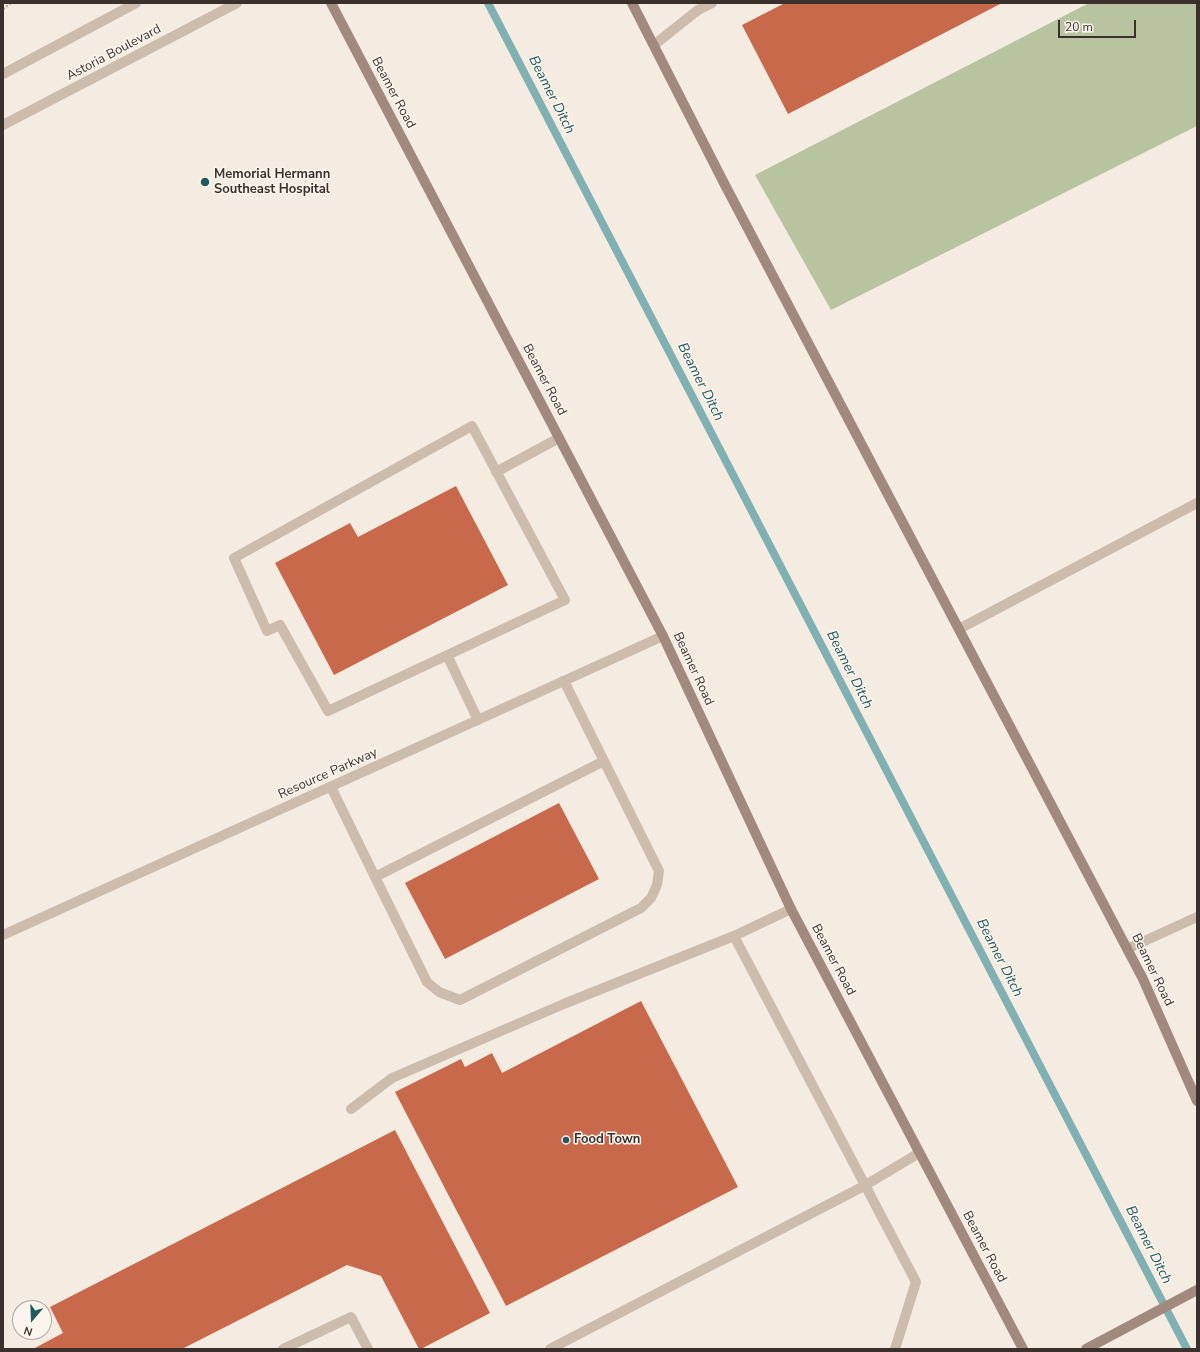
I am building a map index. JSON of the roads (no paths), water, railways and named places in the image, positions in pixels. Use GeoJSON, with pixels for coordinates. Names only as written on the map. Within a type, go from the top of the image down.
{"type":"FeatureCollection","features":[{"type":"Feature","properties":{"kind":"main road","name":"Beamer Road"},"geometry":{"type":"LineString","coordinates":[[331,3],[663,636],[791,909],[1023,1349]]}},
{"type":"Feature","properties":{"kind":"main road","name":"Beamer Road"},"geometry":{"type":"LineString","coordinates":[[632,3],[725,185],[1128,949],[1197,1101]]}},
{"type":"Feature","properties":{"kind":"main road"},"geometry":{"type":"LineString","coordinates":[[1086,1349],[1197,1290]]}},
{"type":"Feature","properties":{"kind":"street"},"geometry":{"type":"LineString","coordinates":[[3,74],[136,3]]}},
{"type":"Feature","properties":{"kind":"street","name":"Astoria Boulevard"},"geometry":{"type":"LineString","coordinates":[[3,125],[237,3]]}},
{"type":"Feature","properties":{"kind":"street"},"geometry":{"type":"LineString","coordinates":[[654,45],[696,6],[712,3]]}},
{"type":"Feature","properties":{"kind":"street"},"geometry":{"type":"LineString","coordinates":[[472,426],[564,600],[447,655],[328,710],[280,625],[268,631],[234,558],[472,426]]}},
{"type":"Feature","properties":{"kind":"street"},"geometry":{"type":"LineString","coordinates":[[496,472],[559,438]]}},
{"type":"Feature","properties":{"kind":"street"},"geometry":{"type":"LineString","coordinates":[[959,629],[1197,502]]}},
{"type":"Feature","properties":{"kind":"street","name":"Resource Parkway"},"geometry":{"type":"LineString","coordinates":[[3,935],[663,636]]}},
{"type":"Feature","properties":{"kind":"street"},"geometry":{"type":"LineString","coordinates":[[447,655],[478,720]]}},
{"type":"Feature","properties":{"kind":"street"},"geometry":{"type":"LineString","coordinates":[[331,787],[427,982],[439,992],[460,1000],[641,908],[650,898],[657,885],[659,871],[564,681]]}},
{"type":"Feature","properties":{"kind":"street"},"geometry":{"type":"LineString","coordinates":[[375,877],[604,760]]}},
{"type":"Feature","properties":{"kind":"street"},"geometry":{"type":"LineString","coordinates":[[351,1109],[392,1078],[566,1003],[734,936],[791,909]]}},
{"type":"Feature","properties":{"kind":"street"},"geometry":{"type":"LineString","coordinates":[[1128,949],[1197,917]]}},
{"type":"Feature","properties":{"kind":"street"},"geometry":{"type":"LineString","coordinates":[[734,936],[864,1186],[916,1282],[895,1349]]}},
{"type":"Feature","properties":{"kind":"street"},"geometry":{"type":"LineString","coordinates":[[550,1349],[864,1186],[919,1153]]}},
{"type":"Feature","properties":{"kind":"street"},"geometry":{"type":"LineString","coordinates":[[283,1349],[351,1317],[368,1349]]}},
{"type":"Feature","properties":{"kind":"waterway","name":"Beamer Ditch"},"geometry":{"type":"LineString","coordinates":[[488,3],[1187,1349]]}},
{"type":"Feature","properties":{"kind":"place","name":"Memorial Hermann Southeast Hospital"},"geometry":{"type":"Point","coordinates":[205,182]}},
{"type":"Feature","properties":{"kind":"place","name":"Food Town"},"geometry":{"type":"Point","coordinates":[566,1140]}}]}
